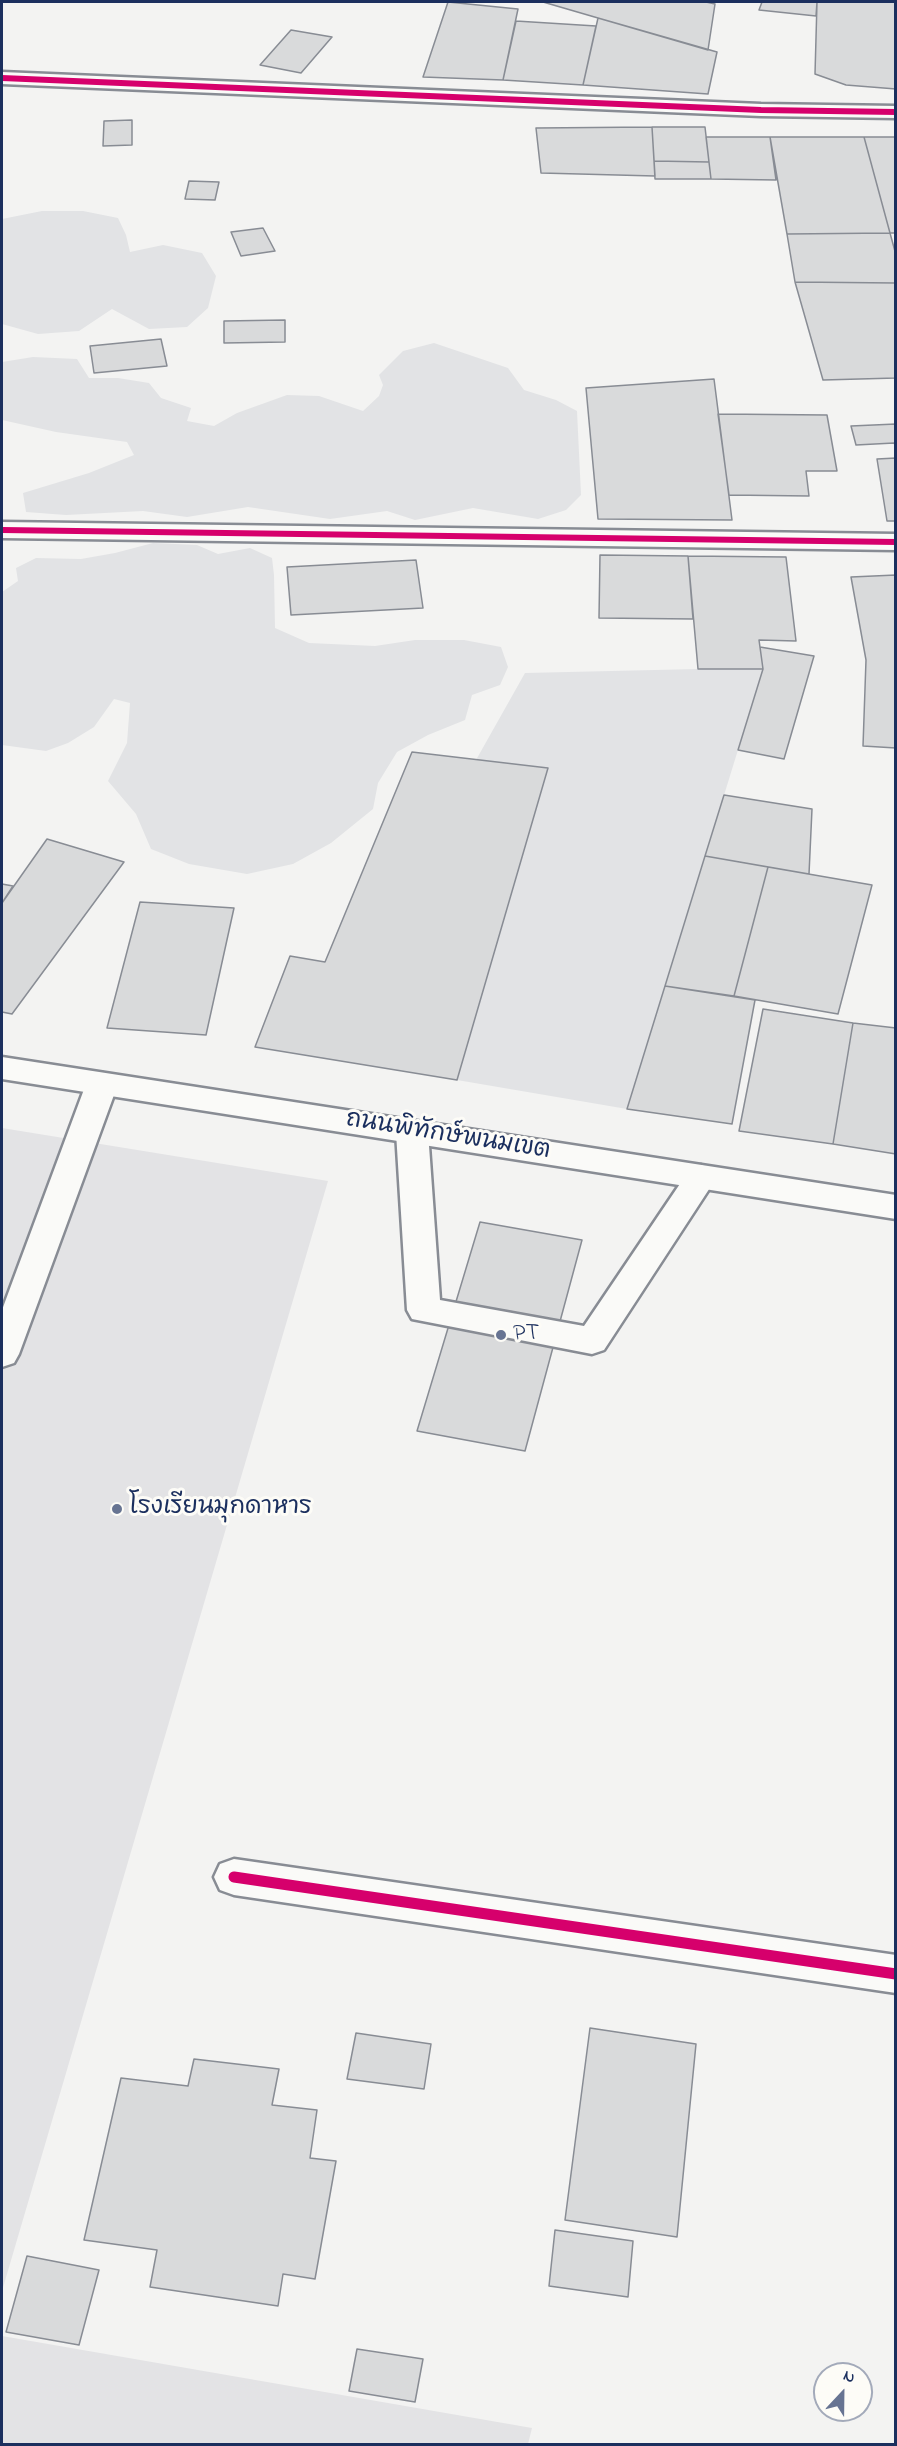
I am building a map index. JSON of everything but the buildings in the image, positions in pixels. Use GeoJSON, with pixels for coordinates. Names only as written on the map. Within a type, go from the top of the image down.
{"type":"FeatureCollection","features":[{"type":"Feature","properties":{"kind":"street"},"geometry":{"type":"LineString","coordinates":[[2,78],[761,110],[896,112]]}},
{"type":"Feature","properties":{"kind":"street"},"geometry":{"type":"LineString","coordinates":[[2,530],[896,542]]}},
{"type":"Feature","properties":{"kind":"street","name":"ถนนพิทักษ์พนมเขต"},"geometry":{"type":"LineString","coordinates":[[2,1068],[896,1207]]}},
{"type":"Feature","properties":{"kind":"street"},"geometry":{"type":"LineString","coordinates":[[2,1354],[102,1084]]}},
{"type":"Feature","properties":{"kind":"street"},"geometry":{"type":"LineString","coordinates":[[412,1132],[424,1310],[592,1341],[701,1177]]}},
{"type":"Feature","properties":{"kind":"street"},"geometry":{"type":"LineString","coordinates":[[234,1877],[896,1974]]}},
{"type":"Feature","properties":{"kind":"shaded area"},"geometry":{"type":"Polygon","coordinates":[[[42,211],[83,211],[118,218],[126,235],[130,252],[163,245],[202,253],[216,276],[208,308],[187,327],[149,329],[112,309],[79,331],[38,334],[2,324],[2,219],[42,211]]]}},
{"type":"Feature","properties":{"kind":"shaded area"},"geometry":{"type":"Polygon","coordinates":[[[434,343],[508,368],[524,390],[556,400],[577,411],[581,495],[566,510],[538,519],[473,508],[415,520],[387,511],[330,519],[248,507],[187,517],[143,511],[66,515],[26,512],[23,493],[89,473],[134,455],[127,442],[56,432],[2,420],[2,362],[33,357],[77,359],[89,378],[118,378],[149,383],[161,398],[191,408],[187,421],[214,426],[237,413],[287,395],[319,396],[363,411],[379,396],[383,385],[379,375],[403,351],[434,343]]]}},
{"type":"Feature","properties":{"kind":"shaded area"},"geometry":{"type":"Polygon","coordinates":[[[153,543],[197,545],[218,554],[250,548],[272,558],[275,628],[309,643],[375,646],[415,640],[464,640],[501,647],[508,667],[500,685],[472,695],[465,720],[428,735],[397,752],[378,783],[373,809],[331,843],[293,864],[247,874],[189,864],[151,849],[136,814],[108,781],[127,743],[130,703],[114,699],[94,727],[68,743],[46,751],[2,745],[2,592],[18,581],[16,568],[36,558],[81,559],[153,543]]]}},
{"type":"Feature","properties":{"kind":"shaded area"},"geometry":{"type":"Polygon","coordinates":[[[763,669],[627,1109],[457,1080],[476,760],[525,673],[763,669]]]}},
{"type":"Feature","properties":{"kind":"shaded area","name":"โรงเรียนมุกดาหาร"},"geometry":{"type":"Polygon","coordinates":[[[2,1128],[328,1181],[2,2291],[2,1128]]]}},
{"type":"Feature","properties":{"kind":"shaded area"},"geometry":{"type":"Polygon","coordinates":[[[2,2336],[532,2428],[528,2444],[2,2444],[2,2336]]]}},
{"type":"Feature","properties":{"kind":"cycle path"},"geometry":{"type":"LineString","coordinates":[[2,78],[761,110],[896,112]]}},
{"type":"Feature","properties":{"kind":"cycle path"},"geometry":{"type":"LineString","coordinates":[[2,530],[896,542]]}},
{"type":"Feature","properties":{"kind":"cycle path"},"geometry":{"type":"LineString","coordinates":[[234,1877],[896,1974]]}},
{"type":"Feature","properties":{"kind":"place","name":"PT"},"geometry":{"type":"Point","coordinates":[501,1335]}},
{"type":"Feature","properties":{"kind":"place","name":"โรงเรียนมุกดาหาร"},"geometry":{"type":"Point","coordinates":[117,1509]}}]}
